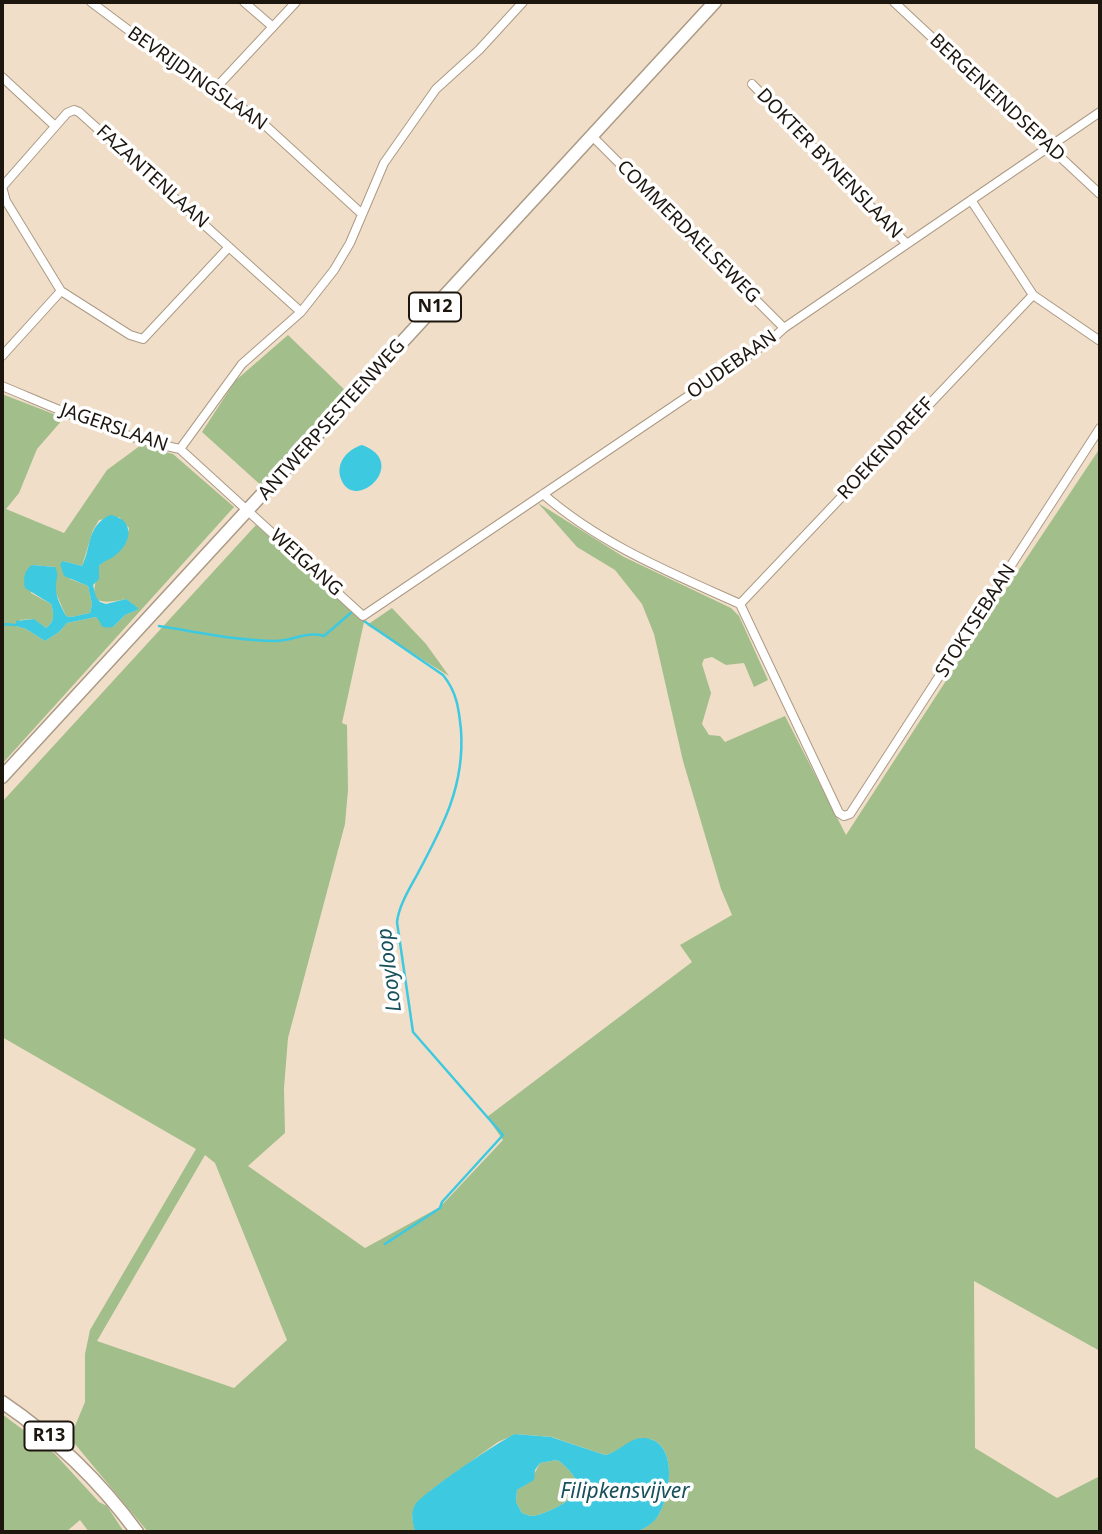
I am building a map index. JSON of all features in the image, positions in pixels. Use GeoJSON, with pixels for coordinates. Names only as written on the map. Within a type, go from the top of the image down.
{"type":"FeatureCollection","features":[{"type":"Feature","properties":{"kind":"main road","name":"ANTWERPSESTEENWEG"},"geometry":{"type":"LineString","coordinates":[[2,777],[715,2]]}},
{"type":"Feature","properties":{"kind":"main road","name":"R13"},"geometry":{"type":"LineString","coordinates":[[2,1402],[40,1428],[108,1495],[138,1532]]}},
{"type":"Feature","properties":{"kind":"main road","name":"R13"},"geometry":{"type":"LineString","coordinates":[[91,1478],[127,1532]]}},
{"type":"Feature","properties":{"kind":"street","name":"BEVRIJDINGSLAAN"},"geometry":{"type":"LineString","coordinates":[[91,2],[166,59],[256,117],[362,214]]}},
{"type":"Feature","properties":{"kind":"street"},"geometry":{"type":"LineString","coordinates":[[244,2],[273,27]]}},
{"type":"Feature","properties":{"kind":"street"},"geometry":{"type":"LineString","coordinates":[[214,90],[296,2]]}},
{"type":"Feature","properties":{"kind":"street"},"geometry":{"type":"LineString","coordinates":[[180,449],[242,364],[301,312],[334,270],[384,163],[436,89],[479,50],[520,5],[510,2]]}},
{"type":"Feature","properties":{"kind":"street","name":"BERGENEINDSEPAD"},"geometry":{"type":"LineString","coordinates":[[894,2],[1100,194]]}},
{"type":"Feature","properties":{"kind":"street"},"geometry":{"type":"LineString","coordinates":[[2,77],[55,126],[2,187],[6,201],[61,291],[131,335],[143,339],[229,247]]}},
{"type":"Feature","properties":{"kind":"street","name":"DOKTER BYNENSLAAN"},"geometry":{"type":"LineString","coordinates":[[751,84],[906,243]]}},
{"type":"Feature","properties":{"kind":"street","name":"FAZANTENLAAN"},"geometry":{"type":"LineString","coordinates":[[55,126],[67,113],[74,110],[79,112],[301,312]]}},
{"type":"Feature","properties":{"kind":"street","name":"OUDEBAAN"},"geometry":{"type":"LineString","coordinates":[[363,616],[771,340],[784,328],[906,243],[1100,112]]}},
{"type":"Feature","properties":{"kind":"street","name":"COMMERDAELSEWEG"},"geometry":{"type":"LineString","coordinates":[[592,136],[784,328]]}},
{"type":"Feature","properties":{"kind":"street"},"geometry":{"type":"LineString","coordinates":[[971,200],[1033,295],[1100,341]]}},
{"type":"Feature","properties":{"kind":"street"},"geometry":{"type":"LineString","coordinates":[[2,356],[61,291]]}},
{"type":"Feature","properties":{"kind":"street","name":"ROEKENDREEF"},"geometry":{"type":"LineString","coordinates":[[740,604],[1033,295]]}},
{"type":"Feature","properties":{"kind":"street","name":"JAGERSLAAN"},"geometry":{"type":"LineString","coordinates":[[2,387],[93,424],[180,449],[248,512]]}},
{"type":"Feature","properties":{"kind":"street","name":"STOKTSEBAAN"},"geometry":{"type":"LineString","coordinates":[[740,604],[839,813],[844,816],[850,814],[1100,428]]}},
{"type":"Feature","properties":{"kind":"street"},"geometry":{"type":"LineString","coordinates":[[542,494],[629,554],[740,604]]}},
{"type":"Feature","properties":{"kind":"street","name":"WEIGANG"},"geometry":{"type":"LineString","coordinates":[[248,512],[363,616]]}},
{"type":"Feature","properties":{"kind":"green space"},"geometry":{"type":"Polygon","coordinates":[[[288,335],[349,394],[264,488],[202,432],[235,381],[288,335]]]}},
{"type":"Feature","properties":{"kind":"green space"},"geometry":{"type":"Polygon","coordinates":[[[2,394],[64,418],[37,449],[19,493],[6,509],[64,533],[107,470],[141,445],[173,454],[234,507],[2,764],[2,394]],[[119,517],[99,520],[93,530],[82,566],[63,561],[70,579],[88,586],[92,604],[90,613],[66,616],[55,591],[55,567],[32,565],[31,593],[51,604],[52,620],[46,628],[33,619],[20,620],[16,626],[45,641],[67,623],[96,617],[113,627],[125,615],[137,610],[126,599],[105,602],[99,600],[94,592],[99,566],[122,545],[129,528],[119,517]]]}},
{"type":"Feature","properties":{"kind":"green space"},"geometry":{"type":"Polygon","coordinates":[[[1100,448],[1100,1351],[974,1281],[975,1448],[1057,1498],[1100,1476],[1100,1532],[636,1532],[656,1519],[666,1497],[668,1462],[665,1451],[659,1444],[650,1439],[638,1439],[605,1455],[552,1437],[516,1434],[498,1442],[431,1490],[412,1517],[415,1532],[148,1532],[70,1438],[85,1402],[85,1354],[90,1330],[196,1149],[2,1037],[2,802],[256,525],[364,622],[342,723],[347,725],[348,790],[345,824],[288,1038],[284,1088],[285,1133],[248,1166],[365,1248],[440,1207],[503,1140],[487,1117],[692,962],[680,945],[732,915],[721,889],[683,761],[654,634],[642,604],[615,570],[577,547],[538,503],[624,557],[731,608],[739,616],[768,680],[754,687],[744,663],[726,665],[712,657],[704,659],[702,664],[711,693],[702,724],[709,735],[720,736],[725,742],[785,716],[846,835],[1100,448]],[[205,1155],[97,1341],[234,1388],[287,1340],[215,1163],[205,1155]]]}},
{"type":"Feature","properties":{"kind":"green space"},"geometry":{"type":"Polygon","coordinates":[[[392,608],[426,644],[449,676],[367,625],[392,608]]]}},
{"type":"Feature","properties":{"kind":"green space"},"geometry":{"type":"Polygon","coordinates":[[[2,1414],[54,1453],[99,1502],[107,1506],[124,1532],[89,1532],[80,1520],[66,1532],[2,1532],[2,1414]]]}},
{"type":"Feature","properties":{"kind":"green space"},"geometry":{"type":"Polygon","coordinates":[[[557,1460],[575,1478],[577,1491],[564,1503],[544,1513],[533,1516],[522,1513],[516,1502],[517,1490],[530,1482],[540,1463],[557,1460]]]}},
{"type":"Feature","properties":{"kind":"water"},"geometry":{"type":"Polygon","coordinates":[[[362,445],[376,453],[381,463],[380,473],[375,482],[357,491],[348,488],[341,479],[340,468],[344,457],[362,445]]]}},
{"type":"Feature","properties":{"kind":"water"},"geometry":{"type":"Polygon","coordinates":[[[110,515],[123,520],[128,530],[127,542],[118,553],[99,566],[99,579],[93,585],[96,597],[106,604],[126,599],[138,608],[137,610],[125,615],[113,627],[103,627],[96,617],[67,623],[45,641],[16,626],[16,621],[34,619],[46,628],[52,620],[51,604],[25,588],[25,575],[32,565],[55,567],[57,596],[66,616],[90,613],[92,604],[88,586],[64,576],[60,564],[63,561],[82,566],[93,531],[110,515]]]}},
{"type":"Feature","properties":{"kind":"water","name":"Filipkensvijver"},"geometry":{"type":"Polygon","coordinates":[[[515,1434],[551,1437],[605,1455],[639,1438],[655,1441],[663,1448],[669,1470],[663,1507],[654,1521],[636,1532],[415,1532],[412,1518],[415,1505],[462,1467],[515,1434]],[[557,1460],[540,1463],[535,1470],[534,1480],[517,1490],[516,1502],[522,1513],[533,1516],[544,1513],[564,1503],[577,1491],[577,1482],[572,1473],[557,1460]]]}},
{"type":"Feature","properties":{"kind":"waterway","name":"Looyloop"},"geometry":{"type":"LineString","coordinates":[[159,626],[232,638],[281,641],[312,635],[324,636],[353,611]]}},
{"type":"Feature","properties":{"kind":"waterway","name":"Looyloop"},"geometry":{"type":"LineString","coordinates":[[364,621],[443,675],[457,701],[461,750],[456,787],[444,822],[405,897],[397,922],[413,1032],[503,1135],[442,1202],[440,1208],[385,1244]]}},
{"type":"Feature","properties":{"kind":"waterway","name":"Looyloop"},"geometry":{"type":"LineString","coordinates":[[2,624],[16,625]]}}]}
